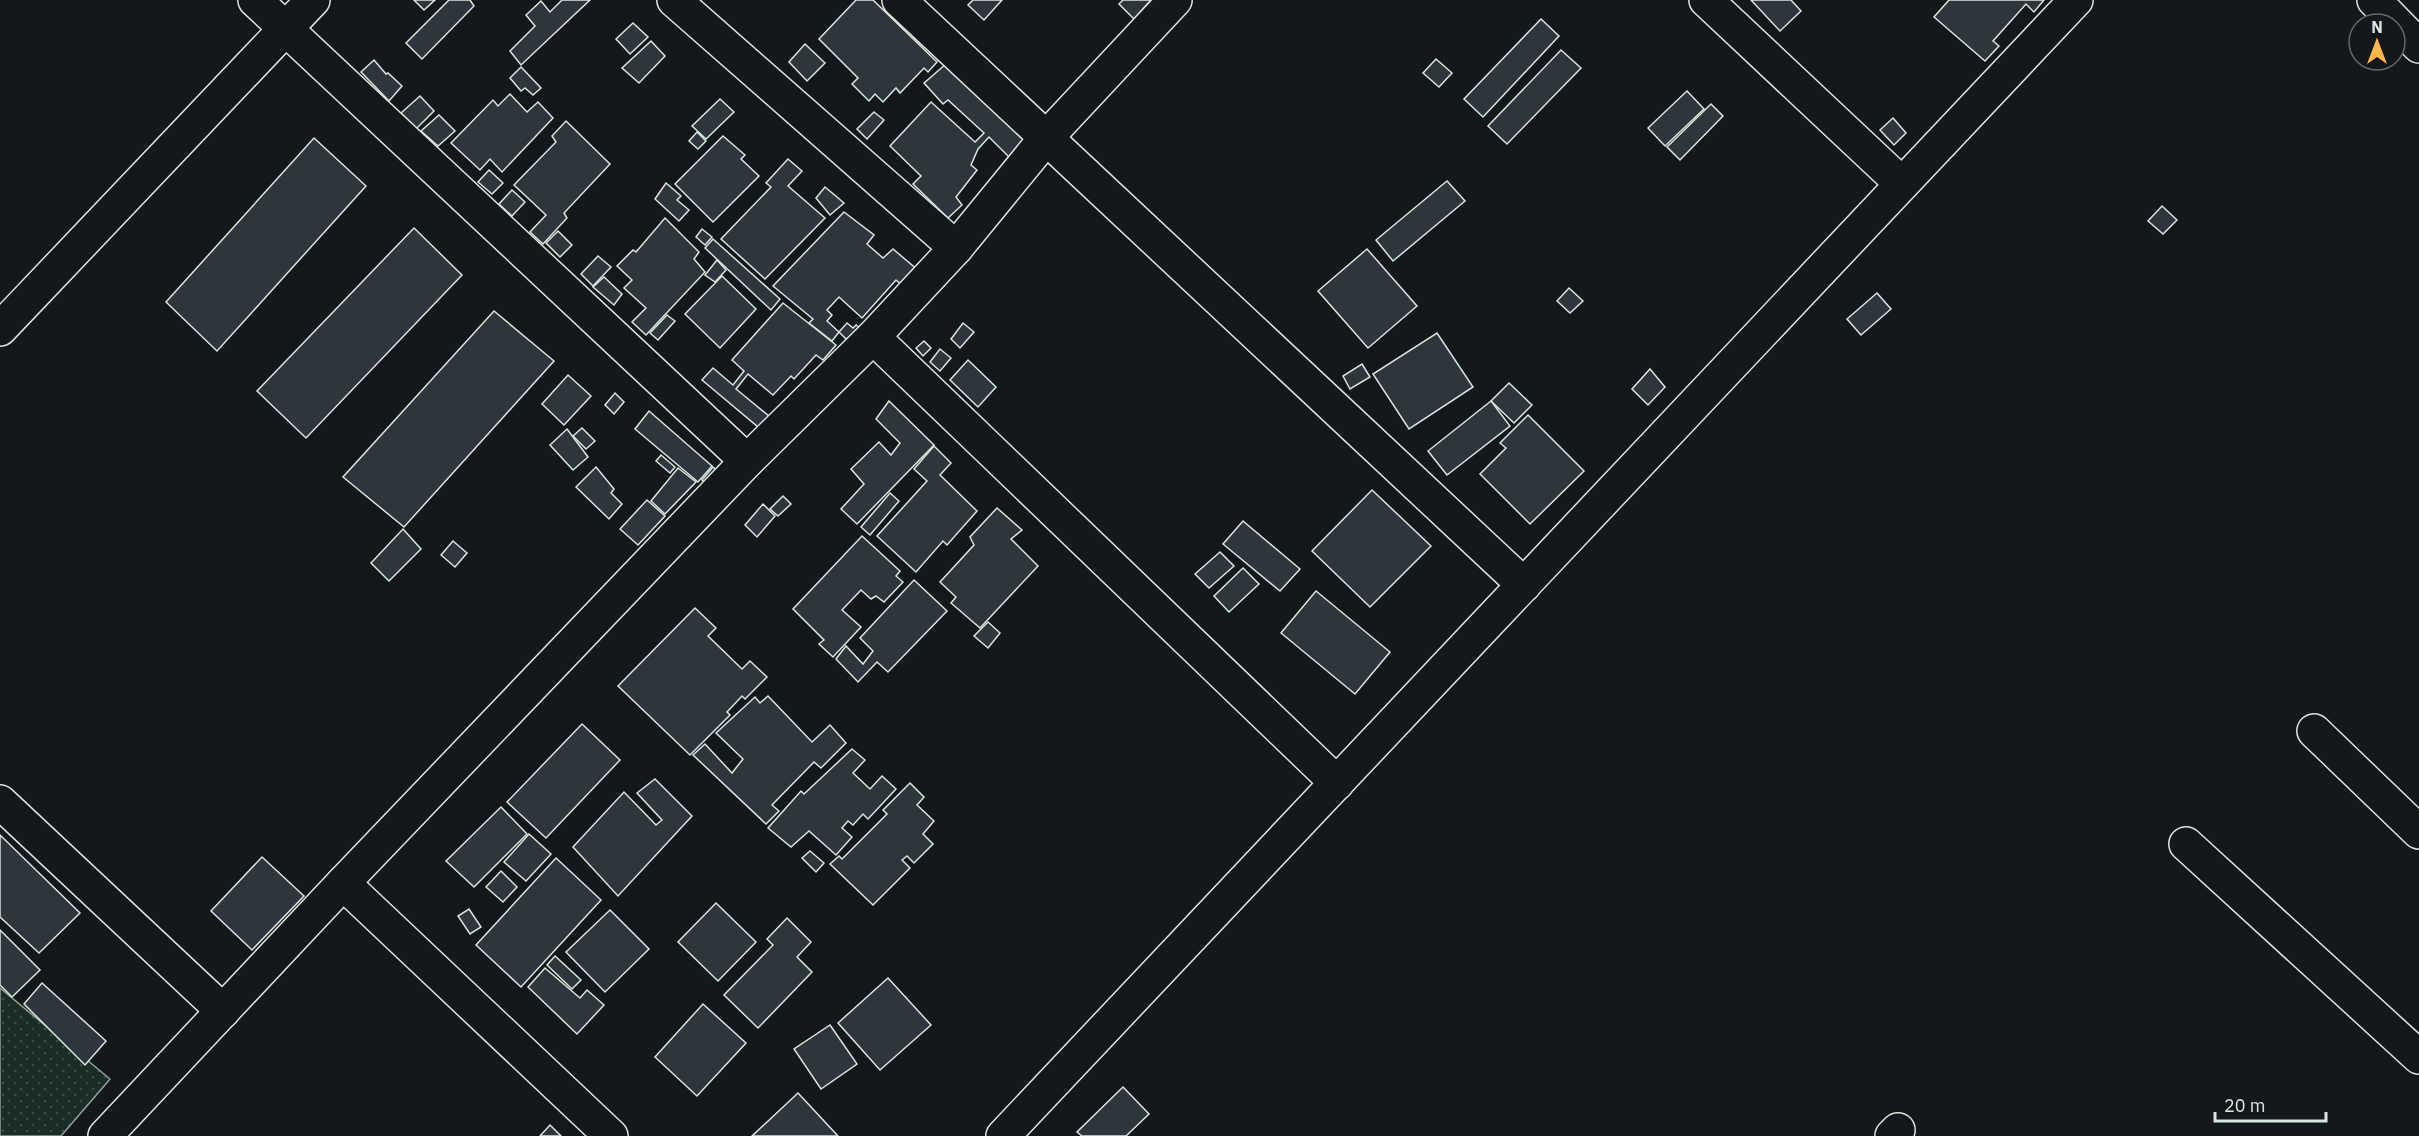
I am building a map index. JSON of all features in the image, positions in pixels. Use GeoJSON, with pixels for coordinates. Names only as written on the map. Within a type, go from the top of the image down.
{"type":"FeatureCollection","features":[{"type":"Feature","properties":{"kind":"street"},"geometry":{"type":"LineString","coordinates":[[255,0],[747,461]]}},
{"type":"Feature","properties":{"kind":"street"},"geometry":{"type":"LineString","coordinates":[[0,329],[313,0]]}},
{"type":"Feature","properties":{"kind":"street"},"geometry":{"type":"LineString","coordinates":[[674,0],[956,248]]}},
{"type":"Feature","properties":{"kind":"street"},"geometry":{"type":"LineString","coordinates":[[899,0],[1524,585]]}},
{"type":"Feature","properties":{"kind":"street"},"geometry":{"type":"LineString","coordinates":[[105,1136],[343,883],[747,461],[873,337],[956,248],[1046,138],[1175,0]]}},
{"type":"Feature","properties":{"kind":"street"},"geometry":{"type":"LineString","coordinates":[[1706,0],[1902,184]]}},
{"type":"Feature","properties":{"kind":"street"},"geometry":{"type":"LineString","coordinates":[[1004,1136],[2076,0]]}},
{"type":"Feature","properties":{"kind":"street"},"geometry":{"type":"LineString","coordinates":[[2374,0],[2419,46]]}},
{"type":"Feature","properties":{"kind":"street"},"geometry":{"type":"LineString","coordinates":[[873,337],[1336,783]]}},
{"type":"Feature","properties":{"kind":"street"},"geometry":{"type":"LineString","coordinates":[[2314,731],[2419,832]]}},
{"type":"Feature","properties":{"kind":"street"},"geometry":{"type":"LineString","coordinates":[[0,802],[223,1011]]}},
{"type":"Feature","properties":{"kind":"street"},"geometry":{"type":"LineString","coordinates":[[2186,844],[2419,1057]]}},
{"type":"Feature","properties":{"kind":"street"},"geometry":{"type":"LineString","coordinates":[[343,883],[610,1136]]}},
{"type":"Feature","properties":{"kind":"green space"},"geometry":{"type":"Polygon","coordinates":[[[0,988],[110,1079],[61,1136],[0,1136],[0,988]]]}},
{"type":"Feature","properties":{"kind":"building"},"geometry":{"type":"Polygon","coordinates":[[[414,0],[435,0],[424,10],[414,0]]]}},
{"type":"Feature","properties":{"kind":"building"},"geometry":{"type":"Polygon","coordinates":[[[449,0],[470,0],[474,6],[422,59],[406,43],[449,0]]]}},
{"type":"Feature","properties":{"kind":"building"},"geometry":{"type":"Polygon","coordinates":[[[562,0],[590,0],[521,65],[510,51],[535,26],[526,15],[541,1],[550,12],[562,0]]]}},
{"type":"Feature","properties":{"kind":"building"},"geometry":{"type":"Polygon","coordinates":[[[856,0],[873,0],[937,62],[928,72],[924,68],[900,93],[896,88],[883,102],[875,94],[869,101],[852,84],[858,78],[819,39],[856,0]]]}},
{"type":"Feature","properties":{"kind":"building"},"geometry":{"type":"Polygon","coordinates":[[[973,0],[1002,0],[984,20],[968,5],[973,0]]]}},
{"type":"Feature","properties":{"kind":"building"},"geometry":{"type":"Polygon","coordinates":[[[1123,0],[1151,0],[1134,19],[1119,4],[1123,0]]]}},
{"type":"Feature","properties":{"kind":"building"},"geometry":{"type":"Polygon","coordinates":[[[1751,0],[1791,0],[1801,11],[1780,31],[1751,0]]]}},
{"type":"Feature","properties":{"kind":"building"},"geometry":{"type":"Polygon","coordinates":[[[1949,0],[2044,0],[2034,12],[2026,4],[1993,41],[1999,46],[1985,61],[1934,17],[1949,0]]]}},
{"type":"Feature","properties":{"kind":"building"},"geometry":{"type":"Polygon","coordinates":[[[1541,19],[1559,36],[1483,117],[1464,99],[1541,19]]]}},
{"type":"Feature","properties":{"kind":"building"},"geometry":{"type":"Polygon","coordinates":[[[633,23],[648,37],[630,54],[616,39],[633,23]]]}},
{"type":"Feature","properties":{"kind":"building"},"geometry":{"type":"Polygon","coordinates":[[[651,41],[665,56],[639,83],[622,68],[651,41]]]}},
{"type":"Feature","properties":{"kind":"building"},"geometry":{"type":"Polygon","coordinates":[[[805,44],[825,63],[807,81],[789,62],[805,44]]]}},
{"type":"Feature","properties":{"kind":"building"},"geometry":{"type":"Polygon","coordinates":[[[1561,50],[1581,68],[1507,144],[1488,126],[1561,50]]]}},
{"type":"Feature","properties":{"kind":"building"},"geometry":{"type":"Polygon","coordinates":[[[1436,59],[1452,73],[1439,87],[1423,73],[1436,59]]]}},
{"type":"Feature","properties":{"kind":"building"},"geometry":{"type":"Polygon","coordinates":[[[374,60],[386,74],[388,73],[402,86],[389,101],[361,72],[374,60]]]}},
{"type":"Feature","properties":{"kind":"building"},"geometry":{"type":"Polygon","coordinates":[[[946,64],[1028,142],[1012,160],[989,137],[978,149],[971,165],[977,170],[956,197],[962,205],[948,218],[913,184],[921,176],[890,146],[931,102],[975,142],[984,133],[948,100],[943,104],[924,83],[946,64]]]}},
{"type":"Feature","properties":{"kind":"building"},"geometry":{"type":"Polygon","coordinates":[[[521,67],[541,88],[533,95],[525,88],[521,91],[510,78],[521,67]]]}},
{"type":"Feature","properties":{"kind":"building"},"geometry":{"type":"Polygon","coordinates":[[[1687,91],[1704,109],[1665,146],[1648,128],[1687,91]]]}},
{"type":"Feature","properties":{"kind":"building"},"geometry":{"type":"Polygon","coordinates":[[[510,94],[527,112],[538,102],[553,118],[502,172],[490,159],[480,170],[451,143],[493,100],[498,106],[510,94]]]}},
{"type":"Feature","properties":{"kind":"building"},"geometry":{"type":"Polygon","coordinates":[[[420,96],[434,111],[416,129],[401,113],[420,96]]]}},
{"type":"Feature","properties":{"kind":"building"},"geometry":{"type":"Polygon","coordinates":[[[720,99],[734,112],[706,139],[692,126],[720,99]]]}},
{"type":"Feature","properties":{"kind":"building"},"geometry":{"type":"Polygon","coordinates":[[[1711,104],[1723,116],[1680,160],[1667,147],[1711,104]]]}},
{"type":"Feature","properties":{"kind":"building"},"geometry":{"type":"Polygon","coordinates":[[[874,112],[884,120],[867,139],[857,129],[874,112]]]}},
{"type":"Feature","properties":{"kind":"building"},"geometry":{"type":"Polygon","coordinates":[[[439,115],[455,131],[438,146],[421,131],[439,115]]]}},
{"type":"Feature","properties":{"kind":"building"},"geometry":{"type":"Polygon","coordinates":[[[1893,118],[1906,133],[1894,145],[1880,130],[1893,118]]]}},
{"type":"Feature","properties":{"kind":"building"},"geometry":{"type":"Polygon","coordinates":[[[566,121],[610,164],[564,213],[567,218],[543,244],[530,232],[546,215],[514,185],[556,142],[552,136],[566,121]]]}},
{"type":"Feature","properties":{"kind":"building"},"geometry":{"type":"Polygon","coordinates":[[[697,132],[706,141],[698,149],[689,141],[697,132]]]}},
{"type":"Feature","properties":{"kind":"building"},"geometry":{"type":"Polygon","coordinates":[[[723,136],[745,155],[741,159],[759,176],[713,222],[675,184],[723,136]]]}},
{"type":"Feature","properties":{"kind":"building"},"geometry":{"type":"Polygon","coordinates":[[[314,138],[366,186],[217,351],[166,302],[314,138]]]}},
{"type":"Feature","properties":{"kind":"building"},"geometry":{"type":"Polygon","coordinates":[[[788,159],[802,171],[788,186],[825,218],[765,279],[721,239],[771,187],[766,183],[788,159]]]}},
{"type":"Feature","properties":{"kind":"building"},"geometry":{"type":"Polygon","coordinates":[[[489,170],[503,183],[492,194],[478,182],[489,170]]]}},
{"type":"Feature","properties":{"kind":"building"},"geometry":{"type":"Polygon","coordinates":[[[1447,181],[1465,201],[1393,261],[1376,240],[1447,181]]]}},
{"type":"Feature","properties":{"kind":"building"},"geometry":{"type":"Polygon","coordinates":[[[666,183],[681,196],[677,200],[689,210],[679,221],[655,199],[666,183]]]}},
{"type":"Feature","properties":{"kind":"building"},"geometry":{"type":"Polygon","coordinates":[[[825,187],[844,203],[830,215],[816,198],[825,187]]]}},
{"type":"Feature","properties":{"kind":"building"},"geometry":{"type":"Polygon","coordinates":[[[512,190],[525,202],[512,216],[499,204],[512,190]]]}},
{"type":"Feature","properties":{"kind":"building"},"geometry":{"type":"Polygon","coordinates":[[[2162,206],[2177,220],[2163,234],[2148,221],[2162,206]]]}},
{"type":"Feature","properties":{"kind":"building"},"geometry":{"type":"Polygon","coordinates":[[[844,212],[874,235],[867,244],[883,258],[893,249],[919,271],[904,287],[896,280],[862,318],[839,297],[827,310],[832,315],[827,321],[839,332],[832,341],[809,323],[813,319],[773,286],[844,212]]]}},
{"type":"Feature","properties":{"kind":"building"},"geometry":{"type":"Polygon","coordinates":[[[665,218],[699,252],[694,259],[705,272],[646,335],[632,322],[646,308],[624,288],[632,280],[617,266],[633,250],[636,252],[665,218]]]}},
{"type":"Feature","properties":{"kind":"building"},"geometry":{"type":"Polygon","coordinates":[[[414,228],[462,275],[306,438],[257,391],[414,228]]]}},
{"type":"Feature","properties":{"kind":"building"},"geometry":{"type":"Polygon","coordinates":[[[702,229],[712,237],[705,245],[696,237],[702,229]]]}},
{"type":"Feature","properties":{"kind":"building"},"geometry":{"type":"Polygon","coordinates":[[[558,231],[572,245],[560,257],[546,243],[558,231]]]}},
{"type":"Feature","properties":{"kind":"building"},"geometry":{"type":"Polygon","coordinates":[[[713,239],[780,299],[771,310],[705,248],[713,239]]]}},
{"type":"Feature","properties":{"kind":"building"},"geometry":{"type":"Polygon","coordinates":[[[1367,249],[1417,306],[1368,348],[1318,291],[1367,249]]]}},
{"type":"Feature","properties":{"kind":"building"},"geometry":{"type":"Polygon","coordinates":[[[598,256],[611,267],[593,286],[581,274],[598,256]]]}},
{"type":"Feature","properties":{"kind":"building"},"geometry":{"type":"Polygon","coordinates":[[[717,260],[726,270],[715,282],[705,275],[717,260]]]}},
{"type":"Feature","properties":{"kind":"building"},"geometry":{"type":"Polygon","coordinates":[[[722,276],[756,309],[720,348],[685,314],[722,276]]]}},
{"type":"Feature","properties":{"kind":"building"},"geometry":{"type":"Polygon","coordinates":[[[604,277],[622,294],[614,305],[593,287],[604,277]]]}},
{"type":"Feature","properties":{"kind":"building"},"geometry":{"type":"Polygon","coordinates":[[[1569,288],[1583,301],[1570,313],[1557,301],[1569,288]]]}},
{"type":"Feature","properties":{"kind":"building"},"geometry":{"type":"Polygon","coordinates":[[[1877,293],[1891,309],[1861,335],[1847,319],[1877,293]]]}},
{"type":"Feature","properties":{"kind":"building"},"geometry":{"type":"Polygon","coordinates":[[[783,303],[836,345],[823,360],[816,355],[794,379],[791,376],[773,395],[748,374],[736,389],[775,421],[764,432],[702,380],[713,368],[733,385],[744,371],[732,360],[783,303]]]}},
{"type":"Feature","properties":{"kind":"building"},"geometry":{"type":"Polygon","coordinates":[[[494,311],[554,361],[404,527],[343,477],[494,311]]]}},
{"type":"Feature","properties":{"kind":"building"},"geometry":{"type":"Polygon","coordinates":[[[667,315],[675,321],[658,340],[650,333],[667,315]]]}},
{"type":"Feature","properties":{"kind":"building"},"geometry":{"type":"Polygon","coordinates":[[[847,323],[853,328],[856,325],[865,332],[852,345],[839,332],[847,323]]]}},
{"type":"Feature","properties":{"kind":"building"},"geometry":{"type":"Polygon","coordinates":[[[963,323],[974,332],[960,348],[951,339],[963,323]]]}},
{"type":"Feature","properties":{"kind":"building"},"geometry":{"type":"Polygon","coordinates":[[[1437,333],[1473,387],[1409,429],[1373,374],[1437,333]]]}},
{"type":"Feature","properties":{"kind":"building"},"geometry":{"type":"Polygon","coordinates":[[[924,341],[931,348],[923,356],[916,348],[924,341]]]}},
{"type":"Feature","properties":{"kind":"building"},"geometry":{"type":"Polygon","coordinates":[[[940,349],[951,358],[940,371],[930,362],[940,349]]]}},
{"type":"Feature","properties":{"kind":"building"},"geometry":{"type":"Polygon","coordinates":[[[968,360],[996,387],[978,407],[950,380],[968,360]]]}},
{"type":"Feature","properties":{"kind":"building"},"geometry":{"type":"Polygon","coordinates":[[[1362,364],[1370,377],[1350,389],[1343,376],[1362,364]]]}},
{"type":"Feature","properties":{"kind":"building"},"geometry":{"type":"Polygon","coordinates":[[[1650,369],[1665,387],[1648,405],[1632,389],[1650,369]]]}},
{"type":"Feature","properties":{"kind":"building"},"geometry":{"type":"Polygon","coordinates":[[[568,375],[591,396],[564,425],[542,404],[568,375]]]}},
{"type":"Feature","properties":{"kind":"building"},"geometry":{"type":"Polygon","coordinates":[[[1509,383],[1532,405],[1514,423],[1491,401],[1509,383]]]}},
{"type":"Feature","properties":{"kind":"building"},"geometry":{"type":"Polygon","coordinates":[[[615,393],[624,402],[614,414],[605,405],[615,393]]]}},
{"type":"Feature","properties":{"kind":"building"},"geometry":{"type":"Polygon","coordinates":[[[889,401],[934,445],[857,524],[841,509],[864,484],[851,469],[879,442],[891,455],[900,443],[876,419],[889,401]]]}},
{"type":"Feature","properties":{"kind":"building"},"geometry":{"type":"Polygon","coordinates":[[[1491,401],[1510,426],[1447,475],[1428,451],[1491,401]]]}},
{"type":"Feature","properties":{"kind":"building"},"geometry":{"type":"Polygon","coordinates":[[[649,411],[712,466],[698,482],[635,429],[649,411]]]}},
{"type":"Feature","properties":{"kind":"building"},"geometry":{"type":"Polygon","coordinates":[[[1528,415],[1584,471],[1530,524],[1480,474],[1506,448],[1500,443],[1528,415]]]}},
{"type":"Feature","properties":{"kind":"building"},"geometry":{"type":"Polygon","coordinates":[[[582,428],[595,441],[586,449],[573,436],[582,428]]]}},
{"type":"Feature","properties":{"kind":"building"},"geometry":{"type":"Polygon","coordinates":[[[567,429],[588,457],[573,470],[550,445],[567,429]]]}},
{"type":"Feature","properties":{"kind":"building"},"geometry":{"type":"Polygon","coordinates":[[[934,446],[951,463],[940,475],[977,511],[947,545],[943,541],[916,572],[877,536],[927,481],[914,469],[934,446]]]}},
{"type":"Feature","properties":{"kind":"building"},"geometry":{"type":"Polygon","coordinates":[[[661,455],[675,467],[670,473],[656,461],[661,455]]]}},
{"type":"Feature","properties":{"kind":"building"},"geometry":{"type":"Polygon","coordinates":[[[596,467],[614,489],[611,493],[622,504],[609,519],[576,487],[596,467]]]}},
{"type":"Feature","properties":{"kind":"building"},"geometry":{"type":"Polygon","coordinates":[[[713,467],[721,474],[709,486],[702,480],[713,467]]]}},
{"type":"Feature","properties":{"kind":"building"},"geometry":{"type":"Polygon","coordinates":[[[678,468],[696,482],[665,514],[651,501],[678,468]]]}},
{"type":"Feature","properties":{"kind":"building"},"geometry":{"type":"Polygon","coordinates":[[[1372,490],[1431,546],[1370,607],[1312,551],[1372,490]]]}},
{"type":"Feature","properties":{"kind":"building"},"geometry":{"type":"Polygon","coordinates":[[[890,493],[899,501],[870,535],[861,527],[890,493]]]}},
{"type":"Feature","properties":{"kind":"building"},"geometry":{"type":"Polygon","coordinates":[[[783,496],[791,504],[778,516],[770,509],[783,496]]]}},
{"type":"Feature","properties":{"kind":"building"},"geometry":{"type":"Polygon","coordinates":[[[647,500],[665,516],[638,545],[620,529],[647,500]]]}},
{"type":"Feature","properties":{"kind":"building"},"geometry":{"type":"Polygon","coordinates":[[[763,504],[775,516],[757,537],[745,525],[763,504]]]}},
{"type":"Feature","properties":{"kind":"building"},"geometry":{"type":"Polygon","coordinates":[[[997,508],[1022,530],[1011,539],[1038,566],[980,628],[951,603],[956,597],[940,582],[974,545],[970,537],[997,508]]]}},
{"type":"Feature","properties":{"kind":"building"},"geometry":{"type":"Polygon","coordinates":[[[1243,521],[1300,569],[1280,591],[1223,544],[1243,521]]]}},
{"type":"Feature","properties":{"kind":"building"},"geometry":{"type":"Polygon","coordinates":[[[403,529],[421,549],[389,581],[371,563],[403,529]]]}},
{"type":"Feature","properties":{"kind":"building"},"geometry":{"type":"Polygon","coordinates":[[[862,536],[900,571],[896,576],[903,582],[884,602],[876,596],[871,599],[861,590],[842,610],[861,627],[833,657],[819,644],[824,640],[793,609],[862,536]]]}},
{"type":"Feature","properties":{"kind":"building"},"geometry":{"type":"Polygon","coordinates":[[[453,541],[467,553],[455,567],[441,555],[453,541]]]}},
{"type":"Feature","properties":{"kind":"building"},"geometry":{"type":"Polygon","coordinates":[[[1220,552],[1234,566],[1209,588],[1195,574],[1220,552]]]}},
{"type":"Feature","properties":{"kind":"building"},"geometry":{"type":"Polygon","coordinates":[[[1243,568],[1259,584],[1229,612],[1214,596],[1243,568]]]}},
{"type":"Feature","properties":{"kind":"building"},"geometry":{"type":"Polygon","coordinates":[[[914,580],[947,611],[888,672],[877,662],[858,682],[836,659],[846,646],[863,664],[873,651],[860,638],[914,580]]]}},
{"type":"Feature","properties":{"kind":"building"},"geometry":{"type":"Polygon","coordinates":[[[1316,591],[1390,652],[1355,694],[1281,633],[1316,591]]]}},
{"type":"Feature","properties":{"kind":"building"},"geometry":{"type":"Polygon","coordinates":[[[695,608],[716,628],[708,636],[742,669],[750,661],[767,677],[745,699],[742,696],[727,712],[730,715],[690,755],[618,686],[695,608]]]}},
{"type":"Feature","properties":{"kind":"building"},"geometry":{"type":"Polygon","coordinates":[[[988,622],[1000,633],[988,648],[974,636],[988,622]]]}},
{"type":"Feature","properties":{"kind":"building"},"geometry":{"type":"Polygon","coordinates":[[[768,696],[812,742],[830,725],[846,743],[821,768],[814,762],[772,805],[779,811],[766,824],[693,755],[705,744],[732,773],[743,759],[716,733],[755,697],[760,703],[768,696]]]}},
{"type":"Feature","properties":{"kind":"building"},"geometry":{"type":"Polygon","coordinates":[[[582,724],[620,760],[546,838],[507,802],[582,724]]]}},
{"type":"Feature","properties":{"kind":"building"},"geometry":{"type":"Polygon","coordinates":[[[852,749],[865,760],[853,773],[870,789],[882,776],[896,789],[868,819],[863,814],[853,825],[848,821],[842,828],[852,837],[836,855],[809,831],[791,847],[768,828],[801,791],[804,794],[852,749]]]}},
{"type":"Feature","properties":{"kind":"building"},"geometry":{"type":"Polygon","coordinates":[[[655,779],[692,816],[618,896],[573,847],[624,792],[656,825],[662,820],[637,793],[655,779]]]}},
{"type":"Feature","properties":{"kind":"building"},"geometry":{"type":"Polygon","coordinates":[[[910,783],[924,797],[917,805],[934,821],[923,834],[933,844],[914,863],[907,856],[902,860],[910,868],[873,905],[830,864],[839,856],[842,859],[887,814],[883,810],[910,783]]]}},
{"type":"Feature","properties":{"kind":"building"},"geometry":{"type":"Polygon","coordinates":[[[501,807],[527,834],[474,887],[446,861],[501,807]]]}},
{"type":"Feature","properties":{"kind":"building"},"geometry":{"type":"Polygon","coordinates":[[[529,834],[551,854],[526,881],[504,862],[529,834]]]}},
{"type":"Feature","properties":{"kind":"building"},"geometry":{"type":"Polygon","coordinates":[[[0,835],[80,913],[39,953],[0,917],[0,835]]]}},
{"type":"Feature","properties":{"kind":"building"},"geometry":{"type":"Polygon","coordinates":[[[810,851],[824,863],[816,872],[802,858],[810,851]]]}},
{"type":"Feature","properties":{"kind":"building"},"geometry":{"type":"Polygon","coordinates":[[[262,857],[304,896],[252,950],[211,911],[262,857]]]}},
{"type":"Feature","properties":{"kind":"building"},"geometry":{"type":"Polygon","coordinates":[[[556,858],[601,900],[521,987],[476,945],[556,858]]]}},
{"type":"Feature","properties":{"kind":"building"},"geometry":{"type":"Polygon","coordinates":[[[501,871],[517,887],[503,902],[486,887],[501,871]]]}},
{"type":"Feature","properties":{"kind":"building"},"geometry":{"type":"Polygon","coordinates":[[[716,903],[756,942],[718,981],[678,942],[716,903]]]}},
{"type":"Feature","properties":{"kind":"building"},"geometry":{"type":"Polygon","coordinates":[[[469,909],[481,927],[470,934],[458,916],[469,909]]]}},
{"type":"Feature","properties":{"kind":"building"},"geometry":{"type":"Polygon","coordinates":[[[610,910],[649,949],[605,992],[566,952],[610,910]]]}},
{"type":"Feature","properties":{"kind":"building"},"geometry":{"type":"Polygon","coordinates":[[[787,918],[811,942],[797,957],[812,972],[758,1028],[724,995],[773,945],[767,939],[787,918]]]}},
{"type":"Feature","properties":{"kind":"building"},"geometry":{"type":"Polygon","coordinates":[[[0,930],[40,970],[12,997],[0,985],[0,930]]]}},
{"type":"Feature","properties":{"kind":"building"},"geometry":{"type":"Polygon","coordinates":[[[555,956],[581,980],[572,989],[547,965],[555,956]]]}},
{"type":"Feature","properties":{"kind":"building"},"geometry":{"type":"Polygon","coordinates":[[[545,968],[580,998],[587,990],[604,1005],[577,1034],[528,987],[545,968]]]}},
{"type":"Feature","properties":{"kind":"building"},"geometry":{"type":"Polygon","coordinates":[[[888,978],[931,1025],[880,1070],[838,1023],[888,978]]]}},
{"type":"Feature","properties":{"kind":"building"},"geometry":{"type":"Polygon","coordinates":[[[42,983],[106,1041],[85,1065],[24,1004],[42,983]]]}},
{"type":"Feature","properties":{"kind":"building"},"geometry":{"type":"Polygon","coordinates":[[[703,1004],[746,1043],[697,1096],[655,1057],[703,1004]]]}},
{"type":"Feature","properties":{"kind":"building"},"geometry":{"type":"Polygon","coordinates":[[[830,1025],[857,1064],[821,1089],[794,1049],[830,1025]]]}},
{"type":"Feature","properties":{"kind":"building"},"geometry":{"type":"Polygon","coordinates":[[[1123,1087],[1149,1114],[1126,1136],[1082,1136],[1077,1132],[1123,1087]]]}},
{"type":"Feature","properties":{"kind":"building"},"geometry":{"type":"Polygon","coordinates":[[[798,1093],[838,1136],[752,1136],[798,1093]]]}},
{"type":"Feature","properties":{"kind":"building"},"geometry":{"type":"Polygon","coordinates":[[[550,1125],[561,1136],[540,1136],[550,1125]]]}}]}
